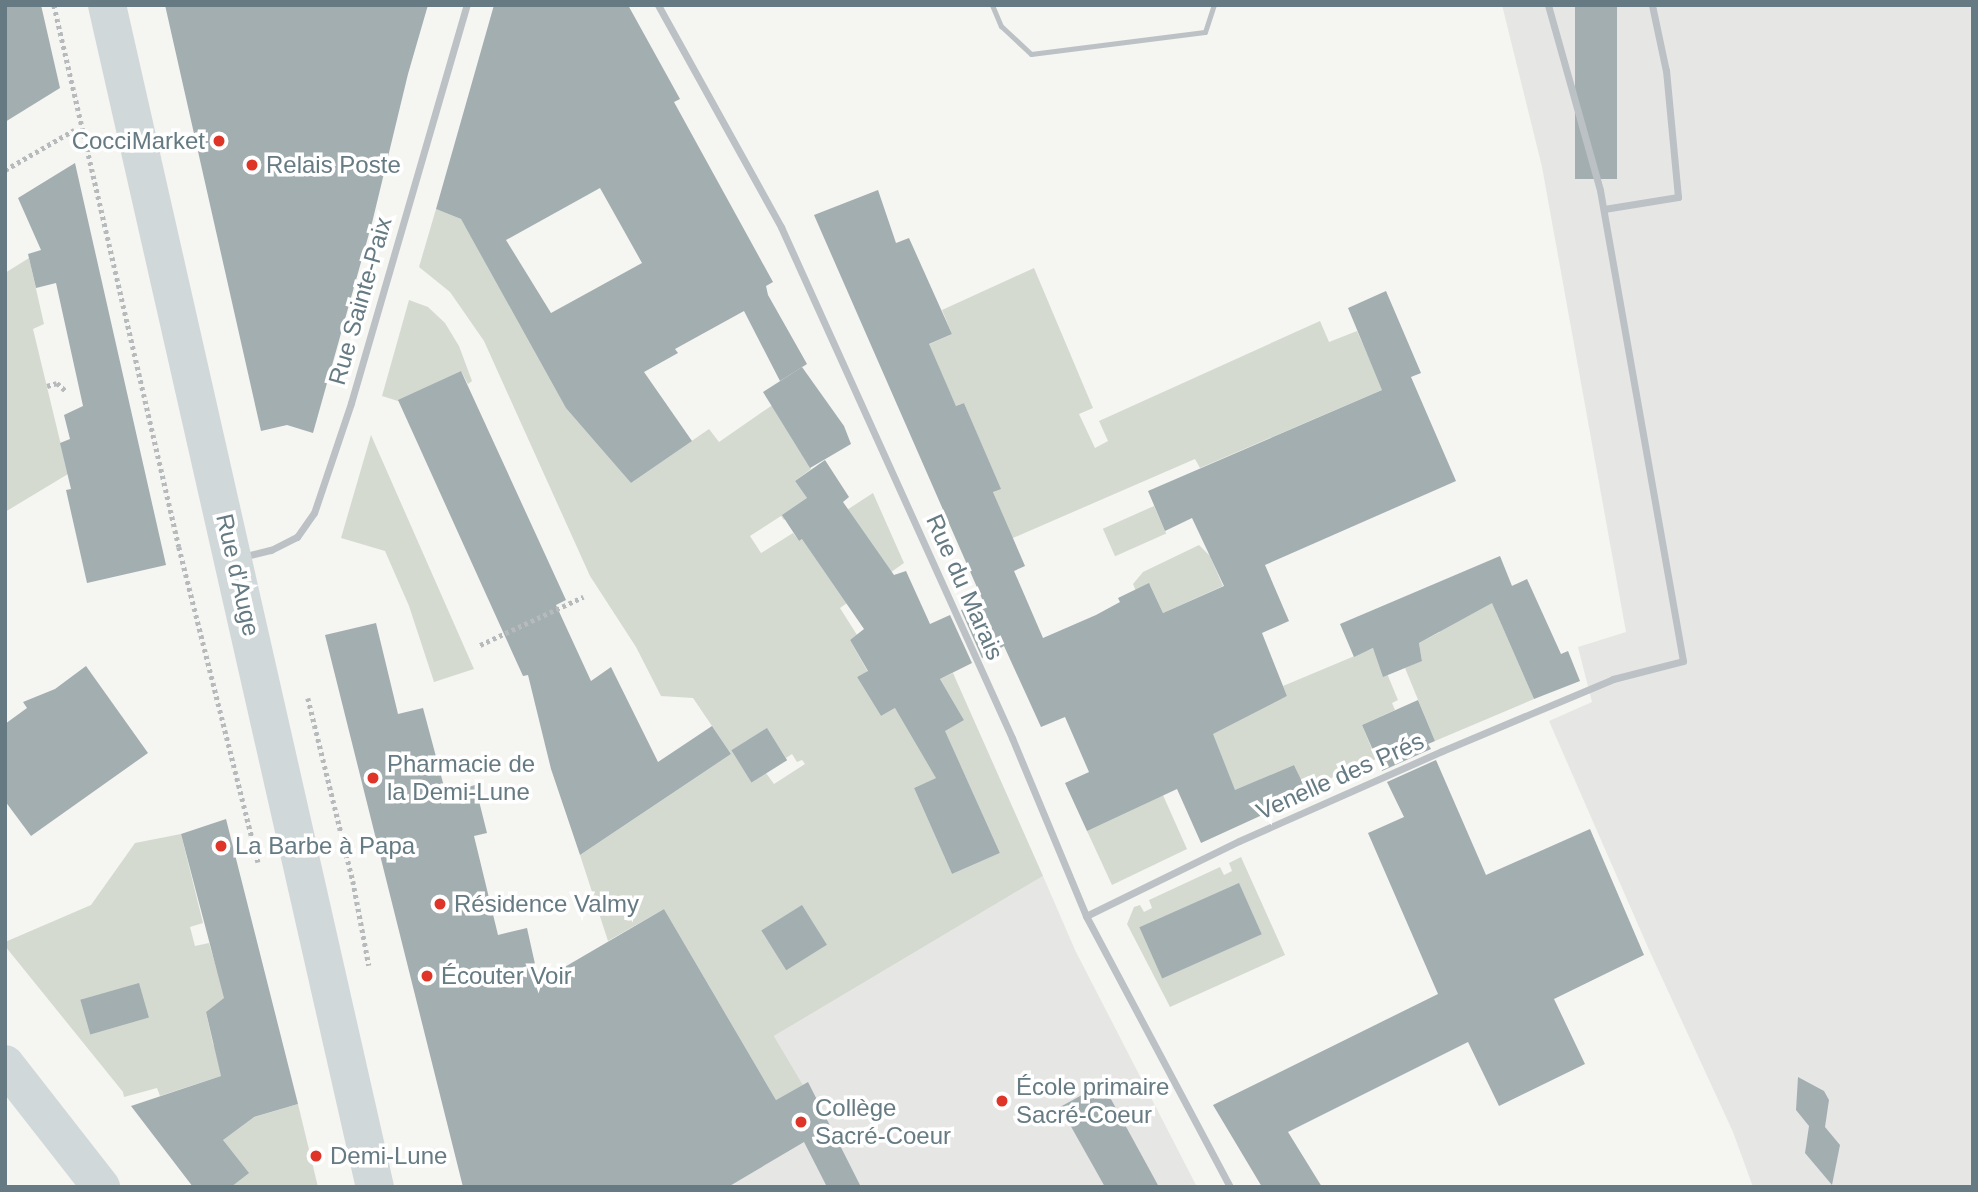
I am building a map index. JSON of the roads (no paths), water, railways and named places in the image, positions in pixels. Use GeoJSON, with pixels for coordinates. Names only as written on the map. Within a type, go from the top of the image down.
{"type":"FeatureCollection","features":[{"type":"Feature","properties":{"kind":"main road","name":"Rue d'Auge"},"geometry":{"type":"LineString","coordinates":[[107,5],[368,1144],[375,1187]]}},
{"type":"Feature","properties":{"kind":"main road"},"geometry":{"type":"LineString","coordinates":[[5,1064],[101,1187]]}},
{"type":"Feature","properties":{"kind":"main road","name":"Rue d'Auge"},"geometry":{"type":"LineString","coordinates":[[368,1144],[385,1187]]}},
{"type":"Feature","properties":{"kind":"street","name":"Rue Sainte-Paix"},"geometry":{"type":"LineString","coordinates":[[234,559],[297,537],[314,513],[351,403],[467,5]]}},
{"type":"Feature","properties":{"kind":"street","name":"Rue du Marais"},"geometry":{"type":"LineString","coordinates":[[658,5],[781,228],[1012,738],[1086,916],[1230,1187]]}},
{"type":"Feature","properties":{"kind":"street"},"geometry":{"type":"LineString","coordinates":[[1548,5],[1604,209],[1678,198],[1666,71],[1652,5]]}},
{"type":"Feature","properties":{"kind":"street","name":"Venelle des Prés"},"geometry":{"type":"LineString","coordinates":[[1086,916],[1239,841],[1613,679],[1682,661],[1604,209]]}},
{"type":"Feature","properties":{"kind":"lane"},"geometry":{"type":"LineString","coordinates":[[992,5],[1001,26],[1031,54],[1205,32],[1214,5]]}},
{"type":"Feature","properties":{"kind":"place","name":"CocciMarket"},"geometry":{"type":"Point","coordinates":[219,141]}},
{"type":"Feature","properties":{"kind":"place","name":"Relais Poste"},"geometry":{"type":"Point","coordinates":[252,165]}},
{"type":"Feature","properties":{"kind":"place","name":"Pharmacie de la Demi-Lune"},"geometry":{"type":"Point","coordinates":[373,778]}},
{"type":"Feature","properties":{"kind":"place","name":"La Barbe à Papa"},"geometry":{"type":"Point","coordinates":[221,846]}},
{"type":"Feature","properties":{"kind":"place","name":"Résidence Valmy"},"geometry":{"type":"Point","coordinates":[440,904]}},
{"type":"Feature","properties":{"kind":"place","name":"Écouter Voir"},"geometry":{"type":"Point","coordinates":[427,976]}},
{"type":"Feature","properties":{"kind":"place","name":"École primaire Sacré-Coeur"},"geometry":{"type":"Point","coordinates":[1002,1101]}},
{"type":"Feature","properties":{"kind":"place","name":"Collège Sacré-Coeur"},"geometry":{"type":"Point","coordinates":[801,1122]}},
{"type":"Feature","properties":{"kind":"place","name":"Demi-Lune"},"geometry":{"type":"Point","coordinates":[316,1156]}}]}
